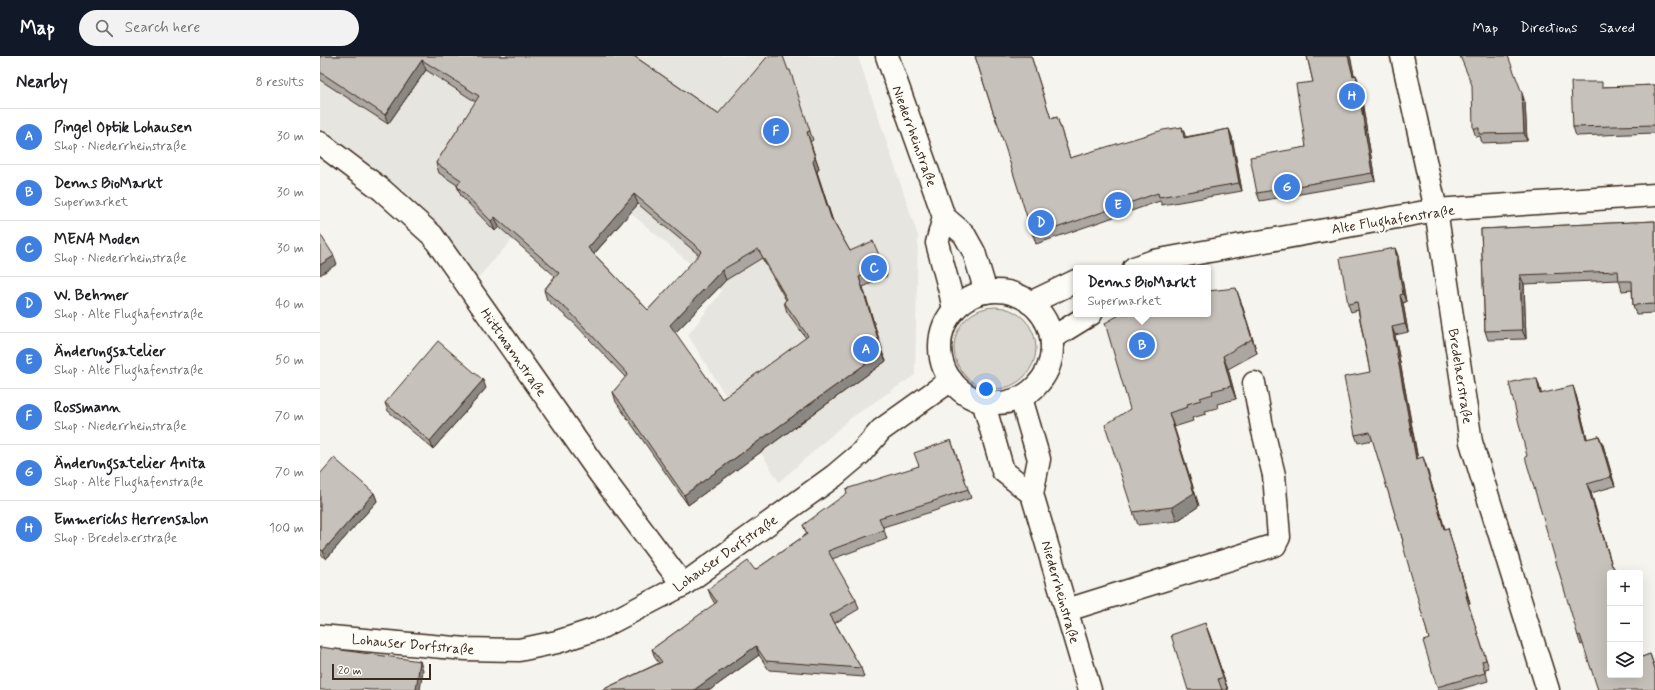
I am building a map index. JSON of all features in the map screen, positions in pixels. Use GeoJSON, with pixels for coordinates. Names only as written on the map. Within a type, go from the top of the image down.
{"type":"FeatureCollection","features":[{"type":"Feature","properties":{"kind":"street","name":"Niederrheinstraße"},"geometry":{"type":"LineString","coordinates":[[887,56],[944,217]]}},
{"type":"Feature","properties":{"kind":"street","name":"Bredelaerstraße"},"geometry":{"type":"LineString","coordinates":[[1402,56],[1436,210],[1471,442],[1548,690]]}},
{"type":"Feature","properties":{"kind":"street","name":"Hüttmannstraße"},"geometry":{"type":"LineString","coordinates":[[322,149],[382,190],[432,235],[600,474],[684,585]]}},
{"type":"Feature","properties":{"kind":"street","name":"Alte Flughafenstraße"},"geometry":{"type":"LineString","coordinates":[[1143,265],[1154,261],[1436,210],[1655,195]]}},
{"type":"Feature","properties":{"kind":"street"},"geometry":{"type":"LineString","coordinates":[[954,310],[937,243],[944,217],[964,234],[974,252],[986,292]]}},
{"type":"Feature","properties":{"kind":"street"},"geometry":{"type":"LineString","coordinates":[[1030,303],[1073,282]]}},
{"type":"Feature","properties":{"kind":"street"},"geometry":{"type":"LineString","coordinates":[[986,292],[1009,293],[1030,303],[1038,310],[1044,319],[1052,338],[1052,353],[1049,366],[1038,384],[1021,398],[1009,402],[996,403],[983,402],[960,390],[944,369],[940,345],[942,332],[954,310],[963,302],[986,292]]}},
{"type":"Feature","properties":{"kind":"street"},"geometry":{"type":"LineString","coordinates":[[1052,338],[1086,317]]}},
{"type":"Feature","properties":{"kind":"street","name":"Lohauser Dorfstraße"},"geometry":{"type":"LineString","coordinates":[[320,636],[466,649],[519,650],[556,642],[600,628],[684,585],[834,476],[860,454],[881,430],[951,380]]}},
{"type":"Feature","properties":{"kind":"street"},"geometry":{"type":"LineString","coordinates":[[1067,610],[1275,545],[1279,537],[1274,475],[1262,427],[1254,383]]}},
{"type":"Feature","properties":{"kind":"street","name":"Niederrheinstraße"},"geometry":{"type":"LineString","coordinates":[[1021,398],[1040,459],[1032,494],[1090,690]]}},
{"type":"Feature","properties":{"kind":"street"},"geometry":{"type":"LineString","coordinates":[[983,402],[1003,471],[1032,494]]}},
{"type":"Feature","properties":{"kind":"shaded area"},"geometry":{"type":"Polygon","coordinates":[[[320,56],[858,56],[918,236],[915,375],[852,417],[779,482],[688,335],[722,291],[577,167],[467,290],[418,231],[320,151],[320,56]]]}},
{"type":"Feature","properties":{"kind":"shaded area"},"geometry":{"type":"Polygon","coordinates":[[[995,307],[1011,310],[1024,319],[1033,332],[1036,348],[1033,364],[1024,377],[1011,386],[995,389],[979,386],[966,377],[957,364],[954,348],[957,332],[966,319],[979,310],[995,307]]]}},
{"type":"Feature","properties":{"kind":"building"},"geometry":{"type":"Polygon","coordinates":[[[320,56],[634,56],[718,114],[768,56],[783,56],[788,70],[790,70],[810,131],[807,132],[815,158],[813,162],[831,218],[850,251],[873,241],[884,267],[859,277],[878,339],[876,341],[882,352],[684,495],[613,392],[628,374],[571,313],[544,290],[559,273],[495,217],[491,221],[457,186],[461,180],[436,163],[479,96],[422,60],[385,115],[320,72],[320,56]],[[634,194],[588,248],[648,310],[702,251],[634,194]],[[758,249],[722,270],[670,325],[722,399],[808,336],[784,302],[787,299],[758,249]]]}},
{"type":"Feature","properties":{"kind":"building"},"geometry":{"type":"Polygon","coordinates":[[[975,56],[1031,56],[1051,119],[1057,117],[1070,158],[1163,130],[1182,127],[1184,138],[1229,129],[1239,183],[1159,197],[1158,193],[1033,236],[975,56]]]}},
{"type":"Feature","properties":{"kind":"building"},"geometry":{"type":"Polygon","coordinates":[[[1307,56],[1348,56],[1353,76],[1356,75],[1372,173],[1257,193],[1250,157],[1306,147],[1296,84],[1313,82],[1307,56]]]}},
{"type":"Feature","properties":{"kind":"building"},"geometry":{"type":"Polygon","coordinates":[[[1460,56],[1508,56],[1522,93],[1524,133],[1479,134],[1479,128],[1473,128],[1472,85],[1460,56]]]}},
{"type":"Feature","properties":{"kind":"building"},"geometry":{"type":"Polygon","coordinates":[[[1571,82],[1602,82],[1602,87],[1655,85],[1655,125],[1573,127],[1571,82]]]}},
{"type":"Feature","properties":{"kind":"building"},"geometry":{"type":"Polygon","coordinates":[[[1655,221],[1655,304],[1633,305],[1632,281],[1619,281],[1618,271],[1520,275],[1522,330],[1485,331],[1481,229],[1655,221]]]}},
{"type":"Feature","properties":{"kind":"building"},"geometry":{"type":"Polygon","coordinates":[[[320,234],[334,256],[320,265],[320,234]]]}},
{"type":"Feature","properties":{"kind":"building"},"geometry":{"type":"Polygon","coordinates":[[[1395,248],[1403,294],[1400,295],[1405,324],[1392,327],[1416,459],[1423,457],[1444,529],[1448,528],[1467,595],[1466,596],[1486,660],[1482,661],[1485,673],[1437,687],[1423,641],[1429,639],[1402,542],[1403,541],[1370,432],[1355,435],[1344,377],[1370,372],[1357,302],[1348,304],[1340,258],[1395,248]]]}},
{"type":"Feature","properties":{"kind":"building"},"geometry":{"type":"Polygon","coordinates":[[[1236,288],[1252,339],[1223,356],[1231,386],[1212,391],[1213,394],[1200,398],[1201,400],[1187,404],[1188,407],[1169,413],[1194,493],[1172,507],[1133,512],[1105,425],[1130,409],[1105,323],[1116,317],[1211,317],[1211,291],[1236,288]]]}},
{"type":"Feature","properties":{"kind":"building"},"geometry":{"type":"Polygon","coordinates":[[[438,341],[483,380],[430,441],[385,403],[438,341]]]}},
{"type":"Feature","properties":{"kind":"building"},"geometry":{"type":"Polygon","coordinates":[[[1525,379],[1537,379],[1540,394],[1573,386],[1586,439],[1599,436],[1611,477],[1587,484],[1614,570],[1607,570],[1607,678],[1643,678],[1643,657],[1650,654],[1655,669],[1655,690],[1598,690],[1580,635],[1578,636],[1525,457],[1527,456],[1509,383],[1525,379]]]}},
{"type":"Feature","properties":{"kind":"building"},"geometry":{"type":"Polygon","coordinates":[[[951,440],[968,489],[879,518],[884,530],[828,551],[856,600],[830,615],[861,668],[766,661],[756,646],[694,690],[602,690],[662,662],[652,649],[717,602],[708,589],[748,561],[755,570],[807,534],[803,525],[847,493],[846,489],[919,466],[914,453],[951,440]]]}},
{"type":"Feature","properties":{"kind":"building"},"geometry":{"type":"Polygon","coordinates":[[[334,458],[374,493],[323,551],[320,549],[320,474],[334,458]]]}},
{"type":"Feature","properties":{"kind":"building"},"geometry":{"type":"Polygon","coordinates":[[[1205,623],[1223,677],[1218,679],[1222,690],[1188,690],[1171,635],[1205,623]]]}},
{"type":"Feature","properties":{"kind":"building"},"geometry":{"type":"Polygon","coordinates":[[[320,647],[420,661],[416,690],[320,690],[320,647]]]}},
{"type":"Feature","properties":{"kind":"place","name":"Emmerichs Herrensalon"},"geometry":{"type":"Point","coordinates":[1352,96]}},
{"type":"Feature","properties":{"kind":"place","name":"Rossmann"},"geometry":{"type":"Point","coordinates":[776,131]}},
{"type":"Feature","properties":{"kind":"place","name":"Änderungsatelier Anita"},"geometry":{"type":"Point","coordinates":[1287,187]}},
{"type":"Feature","properties":{"kind":"place","name":"Änderungsatelier"},"geometry":{"type":"Point","coordinates":[1118,205]}},
{"type":"Feature","properties":{"kind":"place","name":"W. Behmer"},"geometry":{"type":"Point","coordinates":[1041,223]}},
{"type":"Feature","properties":{"kind":"place","name":"MENA Moden"},"geometry":{"type":"Point","coordinates":[874,268]}},
{"type":"Feature","properties":{"kind":"place","name":"Denns BioMarkt"},"geometry":{"type":"Point","coordinates":[1142,345]}},
{"type":"Feature","properties":{"kind":"place","name":"Pingel Optik Lohausen"},"geometry":{"type":"Point","coordinates":[866,349]}}]}
